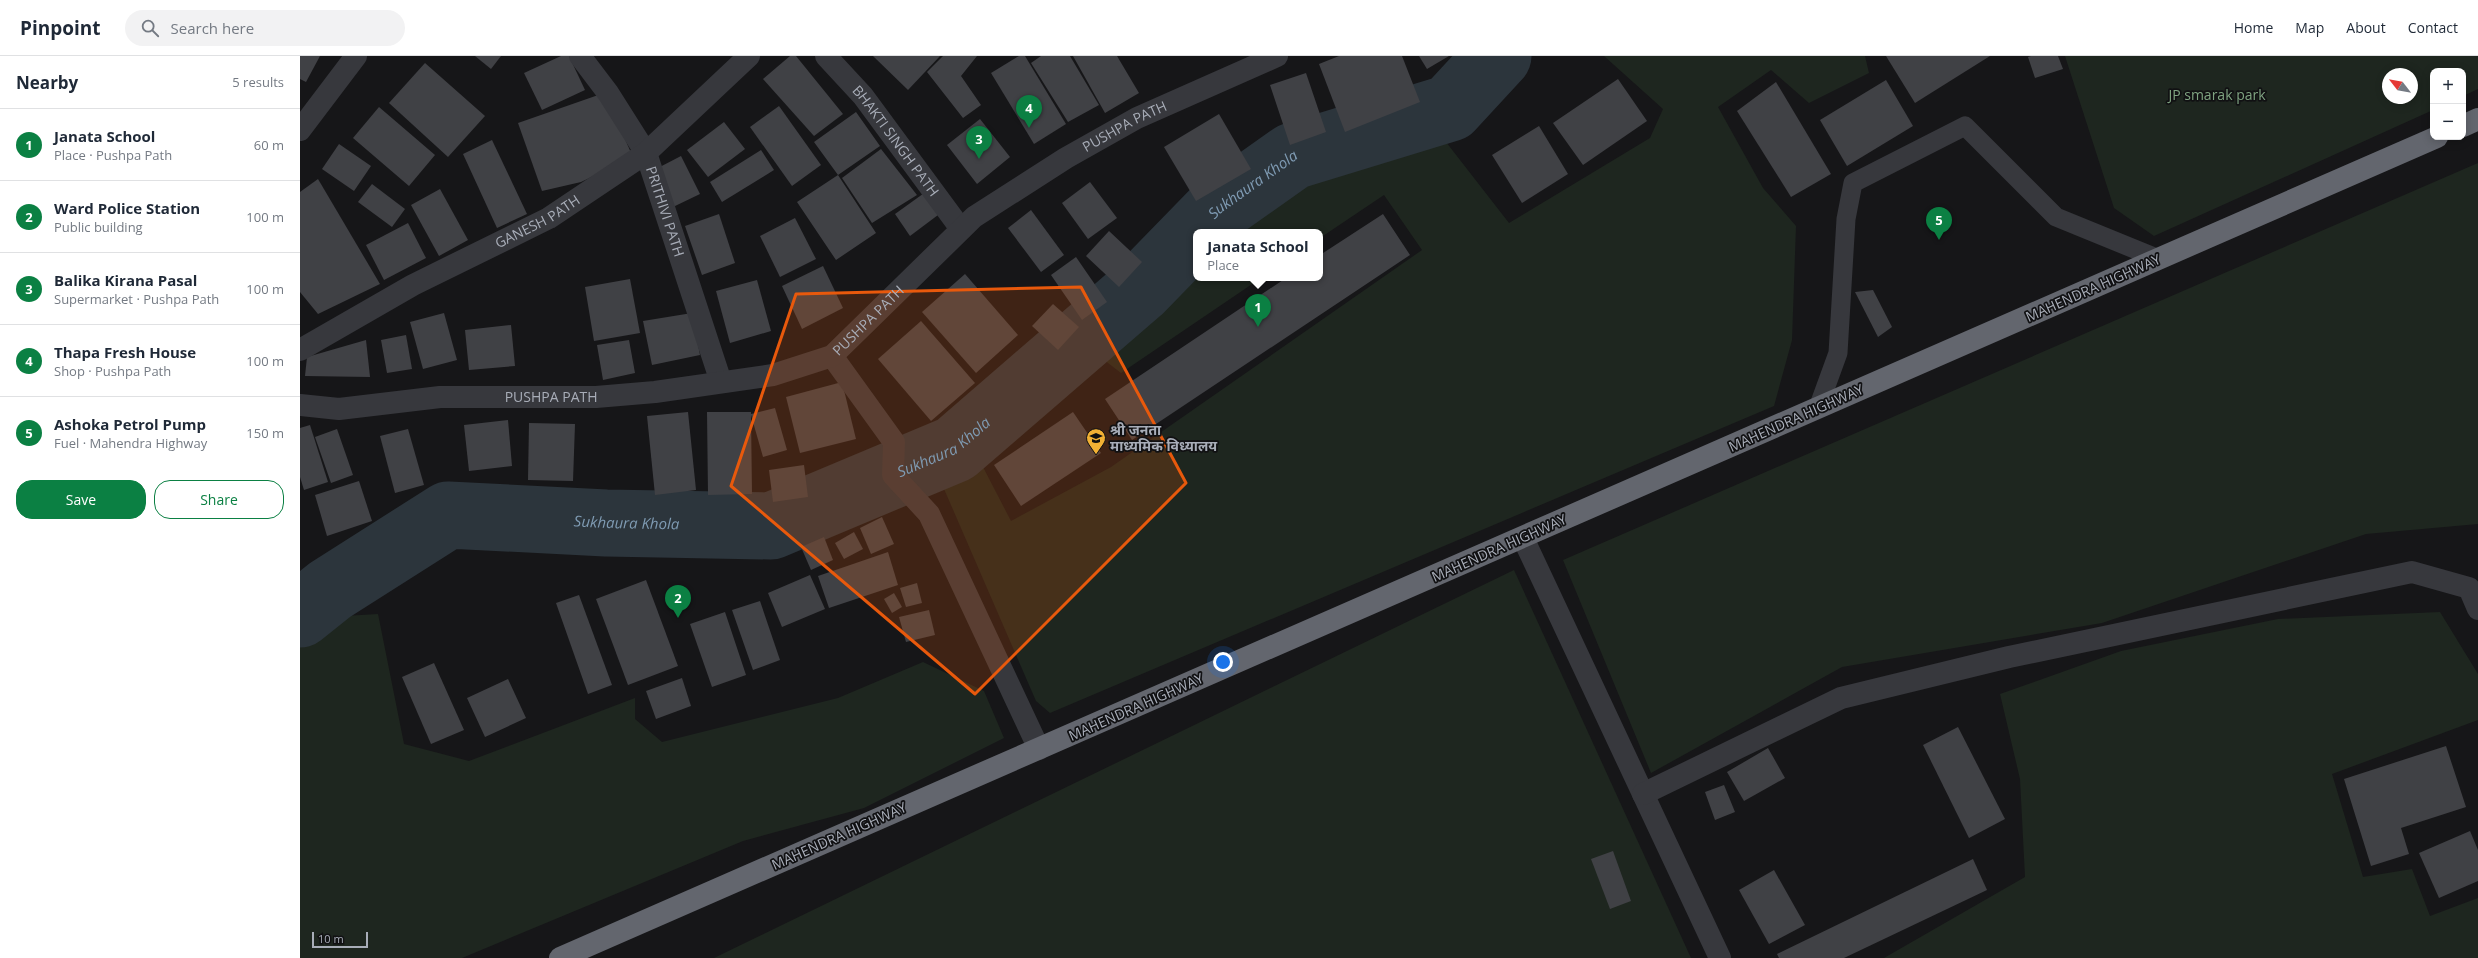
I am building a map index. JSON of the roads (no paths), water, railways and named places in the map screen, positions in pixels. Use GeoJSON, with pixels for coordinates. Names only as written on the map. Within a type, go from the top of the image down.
{"type":"FeatureCollection","features":[{"type":"Feature","properties":{"kind":"highway"},"geometry":{"type":"LineString","coordinates":[[2466,125],[2478,119]]}},
{"type":"Feature","properties":{"kind":"highway","name":"MAHENDRA HIGHWAY"},"geometry":{"type":"LineString","coordinates":[[560,958],[2430,140]]}},
{"type":"Feature","properties":{"kind":"street"},"geometry":{"type":"LineString","coordinates":[[300,130],[356,56]]}},
{"type":"Feature","properties":{"kind":"street","name":"PRITHIVI PATH"},"geometry":{"type":"LineString","coordinates":[[580,56],[608,93],[646,153],[721,382]]}},
{"type":"Feature","properties":{"kind":"street","name":"GANESH PATH"},"geometry":{"type":"LineString","coordinates":[[300,350],[413,285],[549,218],[646,153],[749,56]]}},
{"type":"Feature","properties":{"kind":"street","name":"BHAKTI SINGH PATH"},"geometry":{"type":"LineString","coordinates":[[826,56],[863,96],[961,229]]}},
{"type":"Feature","properties":{"kind":"street","name":"PUSHPA PATH"},"geometry":{"type":"LineString","coordinates":[[300,405],[339,409],[440,397],[596,397],[655,392],[773,375],[832,356],[974,217],[1072,154],[1234,64],[1277,56]]}},
{"type":"Feature","properties":{"kind":"street"},"geometry":{"type":"LineString","coordinates":[[832,356],[894,442],[893,475],[929,514],[1039,749]]}},
{"type":"Feature","properties":{"kind":"street"},"geometry":{"type":"LineString","coordinates":[[1523,538],[1720,958]]}},
{"type":"Feature","properties":{"kind":"street"},"geometry":{"type":"LineString","coordinates":[[1643,794],[1841,698],[2009,657],[2412,572],[2469,588],[2478,609]]}},
{"type":"Feature","properties":{"kind":"lane"},"geometry":{"type":"LineString","coordinates":[[1818,408],[1838,353],[1846,219],[1853,183],[1965,126],[2056,217],[2159,259]]}},
{"type":"Feature","properties":{"kind":"waterway","name":"Sukhaura Khola"},"geometry":{"type":"LineString","coordinates":[[1198,229],[1218,209],[1293,156],[1450,108],[1498,56]]}},
{"type":"Feature","properties":{"kind":"waterway","name":"Sukhaura Khola"},"geometry":{"type":"LineString","coordinates":[[300,614],[330,590],[448,515],[606,523],[771,526],[955,449],[1139,290],[1193,235]]}},
{"type":"Feature","properties":{"kind":"place","name":"Thapa Fresh House"},"geometry":{"type":"Point","coordinates":[1029,128]}},
{"type":"Feature","properties":{"kind":"place","name":"Balika Kirana Pasal"},"geometry":{"type":"Point","coordinates":[979,159]}},
{"type":"Feature","properties":{"kind":"place","name":"Ashoka Petrol Pump"},"geometry":{"type":"Point","coordinates":[1939,240]}},
{"type":"Feature","properties":{"kind":"place","name":"Janata School"},"geometry":{"type":"Point","coordinates":[1258,327]}},
{"type":"Feature","properties":{"kind":"place","name":"श्री जनता माध्यमिक विध्यालय"},"geometry":{"type":"Point","coordinates":[1096,455]}},
{"type":"Feature","properties":{"kind":"place","name":"Ward Police Station"},"geometry":{"type":"Point","coordinates":[678,618]}},
{"type":"Feature","properties":{"kind":"park label","name":"JP smarak park"},"geometry":{"type":"Point","coordinates":[2217,95]}}]}
